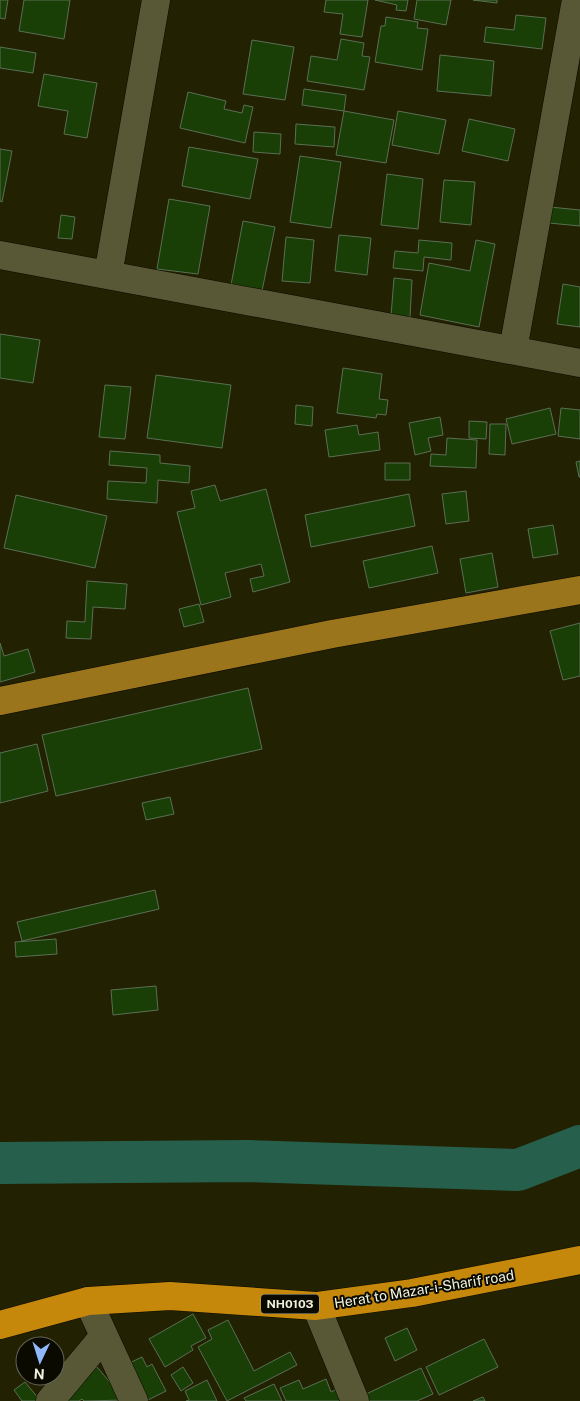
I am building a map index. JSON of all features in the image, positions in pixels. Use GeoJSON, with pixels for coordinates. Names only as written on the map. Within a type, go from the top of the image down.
{"type":"FeatureCollection","features":[{"type":"Feature","properties":{"kind":"highway","name":"Herat to Mazar-i-Sharif road"},"geometry":{"type":"LineString","coordinates":[[0,1325],[88,1301],[170,1296],[316,1306],[412,1293],[580,1260]]}},
{"type":"Feature","properties":{"kind":"main road"},"geometry":{"type":"LineString","coordinates":[[0,701],[574,586]]}},
{"type":"Feature","properties":{"kind":"street"},"geometry":{"type":"LineString","coordinates":[[108,275],[156,0]]}},
{"type":"Feature","properties":{"kind":"street"},"geometry":{"type":"LineString","coordinates":[[513,350],[576,0]]}},
{"type":"Feature","properties":{"kind":"street"},"geometry":{"type":"LineString","coordinates":[[0,255],[580,363]]}},
{"type":"Feature","properties":{"kind":"street"},"geometry":{"type":"LineString","coordinates":[[88,1301],[134,1401]]}},
{"type":"Feature","properties":{"kind":"street"},"geometry":{"type":"LineString","coordinates":[[316,1306],[355,1401]]}},
{"type":"Feature","properties":{"kind":"street"},"geometry":{"type":"LineString","coordinates":[[50,1401],[104,1336]]}},
{"type":"Feature","properties":{"kind":"building"},"geometry":{"type":"Polygon","coordinates":[[[0,0],[8,0],[5,19],[0,18],[0,0]]]}},
{"type":"Feature","properties":{"kind":"building"},"geometry":{"type":"Polygon","coordinates":[[[24,0],[70,0],[64,39],[19,31],[24,0]]]}},
{"type":"Feature","properties":{"kind":"building"},"geometry":{"type":"Polygon","coordinates":[[[326,0],[368,0],[362,37],[340,34],[343,14],[324,12],[326,0]]]}},
{"type":"Feature","properties":{"kind":"building"},"geometry":{"type":"Polygon","coordinates":[[[375,0],[408,0],[406,11],[396,10],[397,5],[375,0]]]}},
{"type":"Feature","properties":{"kind":"building"},"geometry":{"type":"Polygon","coordinates":[[[417,0],[451,0],[446,25],[414,19],[417,0]]]}},
{"type":"Feature","properties":{"kind":"building"},"geometry":{"type":"Polygon","coordinates":[[[473,0],[497,0],[497,3],[473,0]]]}},
{"type":"Feature","properties":{"kind":"building"},"geometry":{"type":"Polygon","coordinates":[[[516,15],[546,18],[542,49],[484,42],[486,27],[514,30],[516,15]]]}},
{"type":"Feature","properties":{"kind":"building"},"geometry":{"type":"Polygon","coordinates":[[[386,17],[418,22],[417,28],[428,29],[422,70],[375,62],[381,26],[385,26],[386,17]]]}},
{"type":"Feature","properties":{"kind":"building"},"geometry":{"type":"Polygon","coordinates":[[[341,39],[364,43],[362,56],[370,57],[364,90],[307,81],[311,56],[337,60],[341,39]]]}},
{"type":"Feature","properties":{"kind":"building"},"geometry":{"type":"Polygon","coordinates":[[[252,40],[294,47],[285,100],[243,94],[252,40]]]}},
{"type":"Feature","properties":{"kind":"building"},"geometry":{"type":"Polygon","coordinates":[[[0,47],[36,53],[33,73],[0,68],[0,47]]]}},
{"type":"Feature","properties":{"kind":"building"},"geometry":{"type":"Polygon","coordinates":[[[440,55],[494,61],[491,96],[437,91],[440,55]]]}},
{"type":"Feature","properties":{"kind":"building"},"geometry":{"type":"Polygon","coordinates":[[[44,74],[97,83],[87,138],[64,134],[68,111],[38,106],[44,74]]]}},
{"type":"Feature","properties":{"kind":"building"},"geometry":{"type":"Polygon","coordinates":[[[304,89],[346,95],[344,111],[302,105],[304,89]]]}},
{"type":"Feature","properties":{"kind":"building"},"geometry":{"type":"Polygon","coordinates":[[[188,92],[226,101],[224,109],[242,113],[244,105],[253,107],[245,143],[180,128],[188,92]]]}},
{"type":"Feature","properties":{"kind":"building"},"geometry":{"type":"Polygon","coordinates":[[[344,111],[394,120],[386,163],[336,155],[344,111]]]}},
{"type":"Feature","properties":{"kind":"building"},"geometry":{"type":"Polygon","coordinates":[[[398,111],[446,120],[439,154],[392,145],[398,111]]]}},
{"type":"Feature","properties":{"kind":"building"},"geometry":{"type":"Polygon","coordinates":[[[469,119],[515,129],[508,161],[462,151],[469,119]]]}},
{"type":"Feature","properties":{"kind":"building"},"geometry":{"type":"Polygon","coordinates":[[[296,124],[335,127],[334,147],[295,144],[296,124]]]}},
{"type":"Feature","properties":{"kind":"building"},"geometry":{"type":"Polygon","coordinates":[[[254,132],[281,134],[280,154],[253,152],[254,132]]]}},
{"type":"Feature","properties":{"kind":"building"},"geometry":{"type":"Polygon","coordinates":[[[189,147],[258,159],[250,199],[182,186],[189,147]]]}},
{"type":"Feature","properties":{"kind":"building"},"geometry":{"type":"Polygon","coordinates":[[[0,149],[12,151],[2,202],[0,201],[0,149]]]}},
{"type":"Feature","properties":{"kind":"building"},"geometry":{"type":"Polygon","coordinates":[[[300,156],[341,162],[331,228],[290,222],[300,156]]]}},
{"type":"Feature","properties":{"kind":"building"},"geometry":{"type":"Polygon","coordinates":[[[387,174],[423,179],[418,229],[381,225],[387,174]]]}},
{"type":"Feature","properties":{"kind":"building"},"geometry":{"type":"Polygon","coordinates":[[[444,180],[475,182],[471,225],[440,222],[444,180]]]}},
{"type":"Feature","properties":{"kind":"building"},"geometry":{"type":"Polygon","coordinates":[[[169,199],[210,206],[198,274],[157,269],[169,199]]]}},
{"type":"Feature","properties":{"kind":"building"},"geometry":{"type":"Polygon","coordinates":[[[550,207],[580,210],[580,226],[549,223],[550,207]]]}},
{"type":"Feature","properties":{"kind":"building"},"geometry":{"type":"Polygon","coordinates":[[[61,215],[75,217],[72,239],[58,238],[61,215]]]}},
{"type":"Feature","properties":{"kind":"building"},"geometry":{"type":"Polygon","coordinates":[[[243,221],[275,227],[262,291],[231,285],[243,221]]]}},
{"type":"Feature","properties":{"kind":"building"},"geometry":{"type":"Polygon","coordinates":[[[339,235],[371,238],[367,275],[335,271],[339,235]]]}},
{"type":"Feature","properties":{"kind":"building"},"geometry":{"type":"Polygon","coordinates":[[[286,237],[314,240],[310,283],[282,281],[286,237]]]}},
{"type":"Feature","properties":{"kind":"building"},"geometry":{"type":"Polygon","coordinates":[[[419,240],[452,243],[451,260],[424,257],[423,271],[393,268],[395,251],[418,253],[419,240]]]}},
{"type":"Feature","properties":{"kind":"building"},"geometry":{"type":"Polygon","coordinates":[[[476,240],[495,244],[479,327],[420,315],[429,263],[470,271],[476,240]]]}},
{"type":"Feature","properties":{"kind":"building"},"geometry":{"type":"Polygon","coordinates":[[[394,278],[412,280],[410,317],[391,316],[394,278]]]}},
{"type":"Feature","properties":{"kind":"building"},"geometry":{"type":"Polygon","coordinates":[[[563,284],[580,287],[580,327],[557,324],[563,284]]]}},
{"type":"Feature","properties":{"kind":"building"},"geometry":{"type":"Polygon","coordinates":[[[0,334],[40,340],[33,383],[0,378],[0,334]]]}},
{"type":"Feature","properties":{"kind":"building"},"geometry":{"type":"Polygon","coordinates":[[[343,368],[382,374],[379,399],[388,400],[386,415],[377,414],[376,418],[337,413],[343,368]]]}},
{"type":"Feature","properties":{"kind":"building"},"geometry":{"type":"Polygon","coordinates":[[[156,375],[231,385],[222,448],[147,438],[156,375]]]}},
{"type":"Feature","properties":{"kind":"building"},"geometry":{"type":"Polygon","coordinates":[[[105,385],[131,387],[125,439],[99,437],[105,385]]]}},
{"type":"Feature","properties":{"kind":"building"},"geometry":{"type":"Polygon","coordinates":[[[296,405],[313,407],[312,426],[295,424],[296,405]]]}},
{"type":"Feature","properties":{"kind":"building"},"geometry":{"type":"Polygon","coordinates":[[[550,408],[556,434],[512,444],[506,419],[550,408]]]}},
{"type":"Feature","properties":{"kind":"building"},"geometry":{"type":"Polygon","coordinates":[[[561,408],[580,410],[580,439],[558,436],[561,408]]]}},
{"type":"Feature","properties":{"kind":"building"},"geometry":{"type":"Polygon","coordinates":[[[440,417],[443,435],[428,438],[431,451],[415,455],[409,423],[440,417]]]}},
{"type":"Feature","properties":{"kind":"building"},"geometry":{"type":"Polygon","coordinates":[[[469,421],[487,422],[486,439],[469,438],[469,421]]]}},
{"type":"Feature","properties":{"kind":"building"},"geometry":{"type":"Polygon","coordinates":[[[490,424],[506,424],[505,455],[489,454],[490,424]]]}},
{"type":"Feature","properties":{"kind":"building"},"geometry":{"type":"Polygon","coordinates":[[[357,425],[359,435],[378,432],[380,450],[329,457],[325,430],[357,425]]]}},
{"type":"Feature","properties":{"kind":"building"},"geometry":{"type":"Polygon","coordinates":[[[447,438],[477,440],[476,468],[430,466],[431,454],[446,455],[447,438]]]}},
{"type":"Feature","properties":{"kind":"building"},"geometry":{"type":"Polygon","coordinates":[[[110,451],[160,455],[160,463],[190,466],[189,483],[158,480],[157,503],[107,499],[108,481],[146,483],[147,468],[109,465],[110,451]]]}},
{"type":"Feature","properties":{"kind":"building"},"geometry":{"type":"Polygon","coordinates":[[[580,461],[580,477],[579,477],[576,462],[580,461]]]}},
{"type":"Feature","properties":{"kind":"building"},"geometry":{"type":"Polygon","coordinates":[[[385,463],[410,463],[410,480],[385,480],[385,463]]]}},
{"type":"Feature","properties":{"kind":"building"},"geometry":{"type":"Polygon","coordinates":[[[215,485],[220,501],[266,489],[290,582],[253,592],[250,579],[264,576],[261,564],[225,573],[231,597],[201,605],[177,512],[195,508],[191,491],[215,485]]]}},
{"type":"Feature","properties":{"kind":"building"},"geometry":{"type":"Polygon","coordinates":[[[466,491],[469,521],[446,524],[442,494],[466,491]]]}},
{"type":"Feature","properties":{"kind":"building"},"geometry":{"type":"Polygon","coordinates":[[[409,494],[415,526],[311,547],[305,515],[409,494]]]}},
{"type":"Feature","properties":{"kind":"building"},"geometry":{"type":"Polygon","coordinates":[[[16,495],[107,516],[95,568],[4,548],[16,495]]]}},
{"type":"Feature","properties":{"kind":"building"},"geometry":{"type":"Polygon","coordinates":[[[553,525],[558,554],[533,558],[528,529],[553,525]]]}},
{"type":"Feature","properties":{"kind":"building"},"geometry":{"type":"Polygon","coordinates":[[[432,546],[438,573],[369,588],[363,561],[432,546]]]}},
{"type":"Feature","properties":{"kind":"building"},"geometry":{"type":"Polygon","coordinates":[[[492,553],[498,587],[466,593],[460,559],[492,553]]]}},
{"type":"Feature","properties":{"kind":"building"},"geometry":{"type":"Polygon","coordinates":[[[87,581],[127,584],[125,609],[93,607],[91,639],[66,638],[67,621],[85,622],[87,581]]]}},
{"type":"Feature","properties":{"kind":"building"},"geometry":{"type":"Polygon","coordinates":[[[199,604],[204,622],[184,627],[179,609],[199,604]]]}},
{"type":"Feature","properties":{"kind":"building"},"geometry":{"type":"Polygon","coordinates":[[[580,623],[580,676],[563,680],[550,631],[580,623]]]}},
{"type":"Feature","properties":{"kind":"building"},"geometry":{"type":"Polygon","coordinates":[[[0,643],[4,656],[28,649],[35,672],[0,682],[0,643]]]}},
{"type":"Feature","properties":{"kind":"building"},"geometry":{"type":"Polygon","coordinates":[[[248,688],[262,749],[56,796],[42,735],[248,688]]]}},
{"type":"Feature","properties":{"kind":"building"},"geometry":{"type":"Polygon","coordinates":[[[37,744],[48,791],[0,803],[0,753],[37,744]]]}},
{"type":"Feature","properties":{"kind":"building"},"geometry":{"type":"Polygon","coordinates":[[[170,797],[174,814],[146,820],[142,803],[170,797]]]}},
{"type":"Feature","properties":{"kind":"building"},"geometry":{"type":"Polygon","coordinates":[[[155,890],[159,909],[22,941],[17,922],[155,890]]]}},
{"type":"Feature","properties":{"kind":"building"},"geometry":{"type":"Polygon","coordinates":[[[56,939],[57,954],[16,957],[15,942],[56,939]]]}},
{"type":"Feature","properties":{"kind":"building"},"geometry":{"type":"Polygon","coordinates":[[[156,986],[158,1010],[113,1015],[111,990],[156,986]]]}},
{"type":"Feature","properties":{"kind":"building"},"geometry":{"type":"Polygon","coordinates":[[[193,1314],[206,1338],[191,1346],[193,1350],[165,1367],[149,1339],[193,1314]]]}},
{"type":"Feature","properties":{"kind":"building"},"geometry":{"type":"Polygon","coordinates":[[[228,1320],[254,1371],[290,1352],[297,1365],[227,1401],[198,1347],[212,1339],[208,1330],[228,1320]]]}},
{"type":"Feature","properties":{"kind":"building"},"geometry":{"type":"Polygon","coordinates":[[[407,1328],[417,1350],[395,1361],[385,1338],[407,1328]]]}},
{"type":"Feature","properties":{"kind":"building"},"geometry":{"type":"Polygon","coordinates":[[[484,1339],[498,1367],[439,1395],[426,1367],[484,1339]]]}},
{"type":"Feature","properties":{"kind":"building"},"geometry":{"type":"Polygon","coordinates":[[[142,1357],[147,1367],[152,1364],[166,1391],[146,1401],[123,1366],[142,1357]]]}},
{"type":"Feature","properties":{"kind":"building"},"geometry":{"type":"Polygon","coordinates":[[[97,1367],[125,1400],[84,1401],[82,1399],[79,1401],[58,1401],[97,1367]]]}},
{"type":"Feature","properties":{"kind":"building"},"geometry":{"type":"Polygon","coordinates":[[[183,1367],[193,1383],[181,1391],[171,1375],[183,1367]]]}},
{"type":"Feature","properties":{"kind":"building"},"geometry":{"type":"Polygon","coordinates":[[[421,1368],[433,1394],[417,1401],[367,1401],[364,1395],[421,1368]]]}},
{"type":"Feature","properties":{"kind":"building"},"geometry":{"type":"Polygon","coordinates":[[[326,1379],[331,1392],[337,1389],[342,1401],[286,1401],[280,1388],[299,1380],[303,1389],[326,1379]]]}},
{"type":"Feature","properties":{"kind":"building"},"geometry":{"type":"Polygon","coordinates":[[[207,1380],[217,1401],[186,1401],[189,1400],[185,1391],[207,1380]]]}},
{"type":"Feature","properties":{"kind":"building"},"geometry":{"type":"Polygon","coordinates":[[[274,1384],[282,1401],[246,1401],[244,1398],[274,1384]]]}},
{"type":"Feature","properties":{"kind":"building"},"geometry":{"type":"Polygon","coordinates":[[[20,1386],[28,1386],[39,1399],[36,1401],[22,1401],[14,1390],[20,1386]]]}},
{"type":"Feature","properties":{"kind":"building"},"geometry":{"type":"Polygon","coordinates":[[[483,1397],[485,1401],[473,1401],[483,1397]]]}},
{"type":"Feature","properties":{"kind":"waterway"},"geometry":{"type":"LineString","coordinates":[[0,1163],[248,1161],[518,1170],[580,1146]]}}]}
